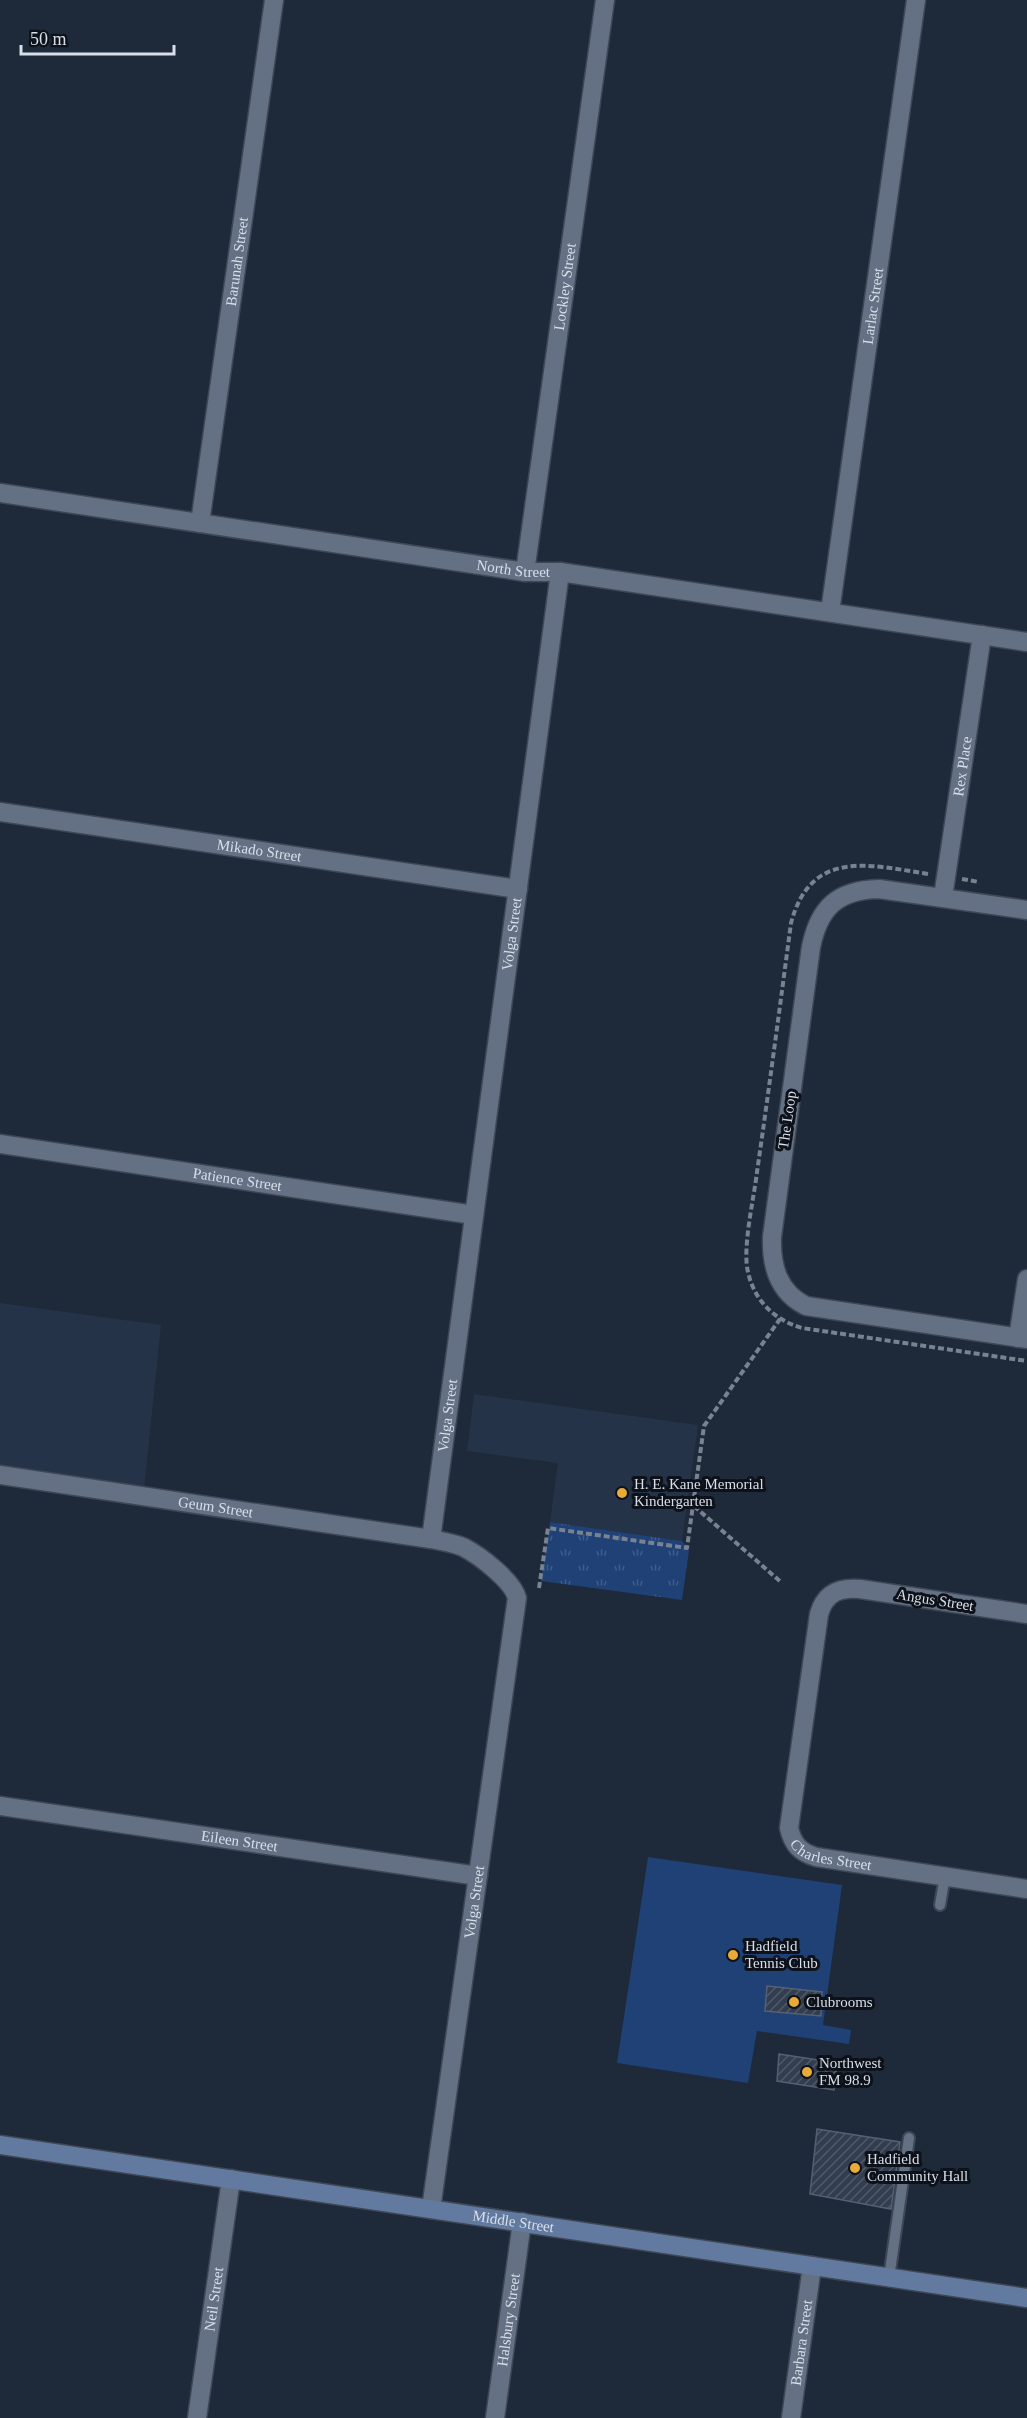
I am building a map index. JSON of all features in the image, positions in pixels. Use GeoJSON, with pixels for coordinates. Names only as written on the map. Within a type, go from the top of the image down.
{"type":"FeatureCollection","features":[{"type":"Feature","properties":{"kind":"street","name":"Barunah Street"},"geometry":{"type":"LineString","coordinates":[[200,523],[274,0]]}},
{"type":"Feature","properties":{"kind":"street","name":"Lockley Street"},"geometry":{"type":"LineString","coordinates":[[525,572],[605,0]]}},
{"type":"Feature","properties":{"kind":"street","name":"Larlac Street"},"geometry":{"type":"LineString","coordinates":[[830,612],[916,0]]}},
{"type":"Feature","properties":{"kind":"street","name":"North Street"},"geometry":{"type":"LineString","coordinates":[[0,493],[525,572],[560,572],[1027,642]]}},
{"type":"Feature","properties":{"kind":"street","name":"Volga Street"},"geometry":{"type":"LineString","coordinates":[[431,2209],[517,1598],[515,1589],[504,1578],[466,1548],[431,1539],[560,572]]}},
{"type":"Feature","properties":{"kind":"street","name":"Rex Place"},"geometry":{"type":"LineString","coordinates":[[943,897],[982,635]]}},
{"type":"Feature","properties":{"kind":"street","name":"Mikado Street"},"geometry":{"type":"LineString","coordinates":[[0,812],[518,889]]}},
{"type":"Feature","properties":{"kind":"street","name":"The Loop"},"geometry":{"type":"LineString","coordinates":[[1023,1339],[806,1306],[788,1294],[775,1271],[771,1255],[811,947],[822,913],[837,900],[858,889],[879,889],[1027,910]]}},
{"type":"Feature","properties":{"kind":"street","name":"Patience Street"},"geometry":{"type":"LineString","coordinates":[[0,1144],[474,1215]]}},
{"type":"Feature","properties":{"kind":"street"},"geometry":{"type":"LineString","coordinates":[[1023,1339],[1027,1279]]}},
{"type":"Feature","properties":{"kind":"street","name":"Geum Street"},"geometry":{"type":"LineString","coordinates":[[0,1475],[431,1539]]}},
{"type":"Feature","properties":{"kind":"street","name":"Angus Street"},"geometry":{"type":"LineString","coordinates":[[843,1589],[860,1589],[1027,1614]]}},
{"type":"Feature","properties":{"kind":"street","name":"Charles Street"},"geometry":{"type":"LineString","coordinates":[[843,1589],[827,1596],[819,1614],[789,1828],[796,1847],[805,1854],[816,1857],[1027,1889]]}},
{"type":"Feature","properties":{"kind":"street","name":"Eileen Street"},"geometry":{"type":"LineString","coordinates":[[0,1806],[478,1876]]}},
{"type":"Feature","properties":{"kind":"street","name":"Middle Street"},"geometry":{"type":"LineString","coordinates":[[0,2145],[1027,2298]]}},
{"type":"Feature","properties":{"kind":"street","name":"Neil Street"},"geometry":{"type":"LineString","coordinates":[[197,2418],[231,2180]]}},
{"type":"Feature","properties":{"kind":"street","name":"Halsbury Street"},"geometry":{"type":"LineString","coordinates":[[495,2418],[522,2222]]}},
{"type":"Feature","properties":{"kind":"street","name":"Barbara Street"},"geometry":{"type":"LineString","coordinates":[[791,2418],[812,2266]]}},
{"type":"Feature","properties":{"kind":"lane"},"geometry":{"type":"LineString","coordinates":[[940,1905],[945,1876]]}},
{"type":"Feature","properties":{"kind":"lane"},"geometry":{"type":"LineString","coordinates":[[889,2278],[909,2138]]}},
{"type":"Feature","properties":{"kind":"path"},"geometry":{"type":"LineString","coordinates":[[984,882],[873,866],[845,866],[832,870],[816,881],[801,898],[795,909],[788,947],[746,1257],[750,1282],[759,1298],[780,1319],[802,1328],[1027,1361]]}},
{"type":"Feature","properties":{"kind":"path"},"geometry":{"type":"LineString","coordinates":[[539,1588],[548,1528],[687,1548],[704,1425],[780,1319]]}},
{"type":"Feature","properties":{"kind":"path"},"geometry":{"type":"LineString","coordinates":[[693,1505],[782,1583]]}},
{"type":"Feature","properties":{"kind":"shaded area"},"geometry":{"type":"Polygon","coordinates":[[[0,1303],[161,1325],[144,1490],[0,1474],[0,1303]]]}},
{"type":"Feature","properties":{"kind":"shaded area","name":"H. E. Kane Memorial Kindergarten"},"geometry":{"type":"Polygon","coordinates":[[[474,1394],[698,1425],[682,1541],[550,1522],[558,1463],[467,1451],[474,1394]]]}},
{"type":"Feature","properties":{"kind":"green space"},"geometry":{"type":"Polygon","coordinates":[[[550,1522],[682,1541],[689,1550],[682,1600],[541,1581],[550,1522]]]}},
{"type":"Feature","properties":{"kind":"green space","name":"Hadfield Tennis Club"},"geometry":{"type":"Polygon","coordinates":[[[648,1857],[842,1885],[823,2025],[851,2030],[849,2044],[757,2031],[748,2083],[617,2063],[648,1857]]]}},
{"type":"Feature","properties":{"kind":"building","name":"Clubrooms"},"geometry":{"type":"Polygon","coordinates":[[[767,1986],[822,1992],[821,2016],[765,2011],[767,1986]]]}},
{"type":"Feature","properties":{"kind":"building","name":"Northwest FM 98.9"},"geometry":{"type":"Polygon","coordinates":[[[779,2054],[837,2063],[834,2090],[777,2081],[779,2054]]]}},
{"type":"Feature","properties":{"kind":"building","name":"Hadfield Community Hall"},"geometry":{"type":"Polygon","coordinates":[[[817,2129],[900,2142],[891,2209],[810,2194],[817,2129]]]}},
{"type":"Feature","properties":{"kind":"place","name":"H. E. Kane Memorial Kindergarten"},"geometry":{"type":"Point","coordinates":[622,1493]}},
{"type":"Feature","properties":{"kind":"place","name":"Hadfield Tennis Club"},"geometry":{"type":"Point","coordinates":[733,1955]}},
{"type":"Feature","properties":{"kind":"place","name":"Clubrooms"},"geometry":{"type":"Point","coordinates":[794,2002]}},
{"type":"Feature","properties":{"kind":"place","name":"Northwest FM 98.9"},"geometry":{"type":"Point","coordinates":[807,2072]}},
{"type":"Feature","properties":{"kind":"place","name":"Hadfield Community Hall"},"geometry":{"type":"Point","coordinates":[855,2168]}}]}
